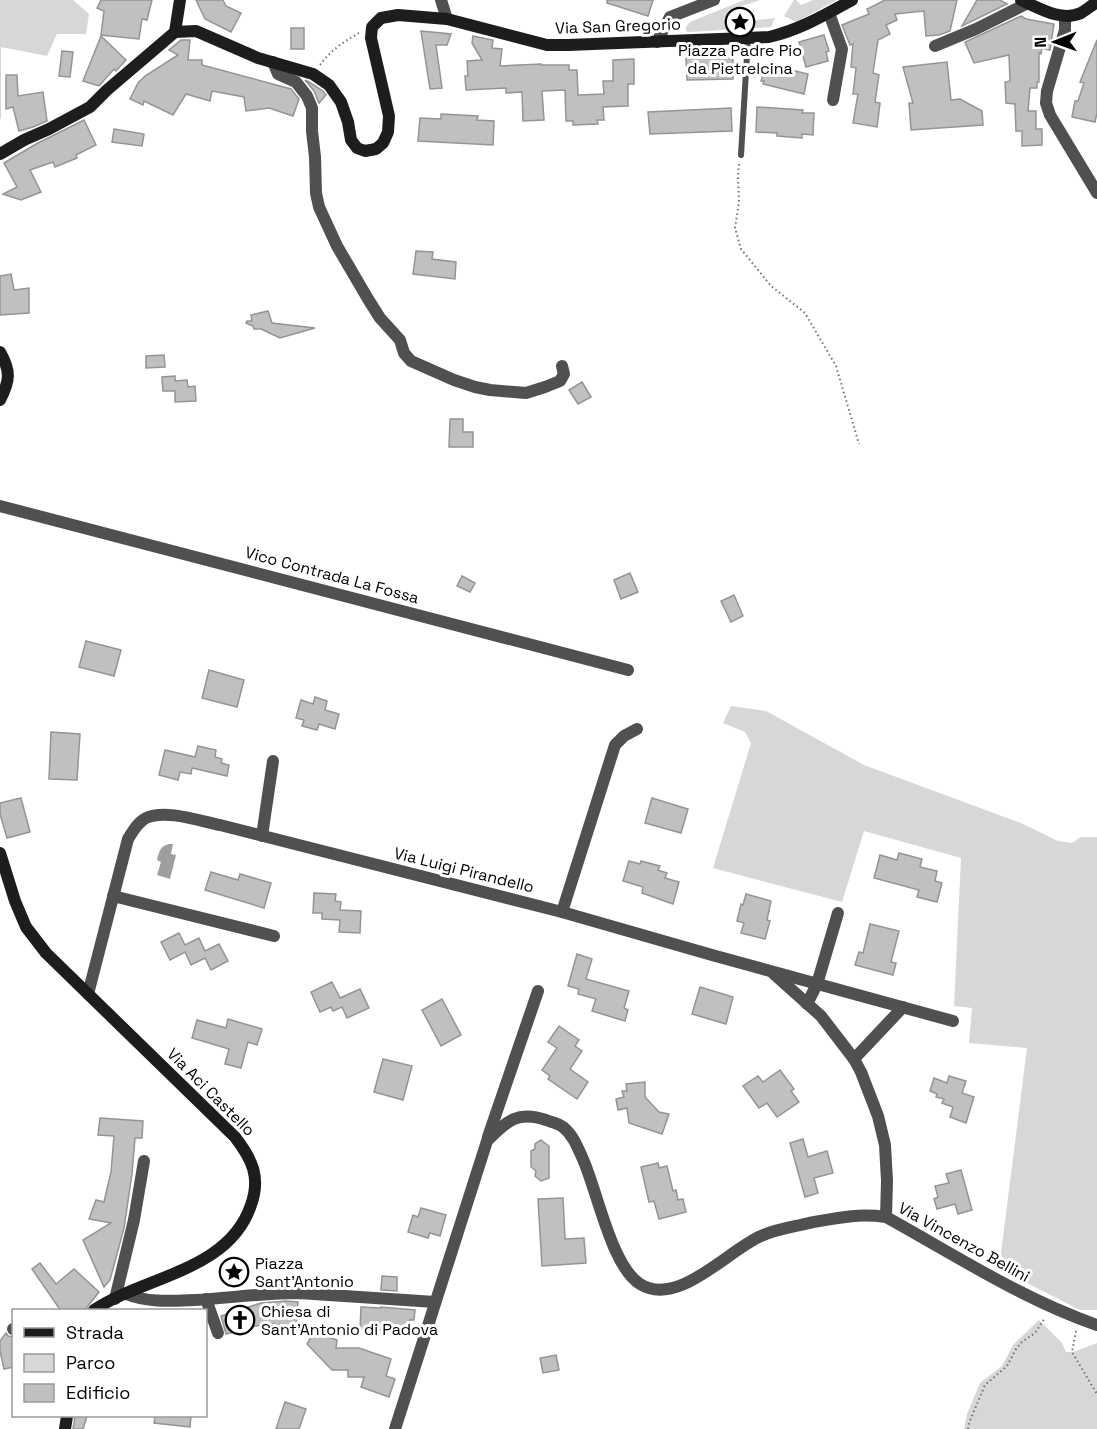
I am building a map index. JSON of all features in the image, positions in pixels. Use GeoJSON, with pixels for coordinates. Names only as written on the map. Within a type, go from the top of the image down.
{"type":"FeatureCollection","features":[{"type":"Feature","properties":{"kind":"street"},"geometry":{"type":"LineString","coordinates":[[175,32],[180,0]]}},
{"type":"Feature","properties":{"kind":"street"},"geometry":{"type":"LineString","coordinates":[[441,0],[447,19]]}},
{"type":"Feature","properties":{"kind":"street"},"geometry":{"type":"LineString","coordinates":[[657,42],[670,17],[714,0]]}},
{"type":"Feature","properties":{"kind":"street","name":"Via San Gregorio"},"geometry":{"type":"LineString","coordinates":[[372,27],[381,18],[398,15],[447,19],[547,45],[769,37],[804,26],[852,0]]}},
{"type":"Feature","properties":{"kind":"street"},"geometry":{"type":"LineString","coordinates":[[935,46],[976,29],[1024,2],[1065,16],[1080,13],[1097,2]]}},
{"type":"Feature","properties":{"kind":"street"},"geometry":{"type":"LineString","coordinates":[[829,13],[842,49],[833,100]]}},
{"type":"Feature","properties":{"kind":"street"},"geometry":{"type":"LineString","coordinates":[[1065,16],[1065,30],[1047,91],[1046,103],[1050,115],[1097,193]]}},
{"type":"Feature","properties":{"kind":"street"},"geometry":{"type":"LineString","coordinates":[[0,154],[90,107],[175,32],[185,31],[196,31],[258,58],[312,74],[329,85],[341,102],[351,140],[357,148],[365,151],[376,149],[383,143],[388,132],[389,116],[372,49],[372,27]]}},
{"type":"Feature","properties":{"kind":"street"},"geometry":{"type":"LineString","coordinates":[[273,62],[278,74],[296,82],[308,96],[312,108],[316,194],[319,207],[337,246],[368,299],[380,318],[400,340],[404,353],[411,361],[475,387],[526,393],[560,381],[564,374],[562,366]]}},
{"type":"Feature","properties":{"kind":"street"},"geometry":{"type":"LineString","coordinates":[[0,352],[7,366],[8,376],[7,386],[0,400]]}},
{"type":"Feature","properties":{"kind":"street","name":"Vico Contrada La Fossa"},"geometry":{"type":"LineString","coordinates":[[0,506],[628,670]]}},
{"type":"Feature","properties":{"kind":"street"},"geometry":{"type":"LineString","coordinates":[[562,912],[615,745],[624,736],[637,729]]}},
{"type":"Feature","properties":{"kind":"street"},"geometry":{"type":"LineString","coordinates":[[262,836],[273,761]]}},
{"type":"Feature","properties":{"kind":"street","name":"Via Luigi Pirandello"},"geometry":{"type":"LineString","coordinates":[[88,994],[128,839],[144,818],[157,814],[177,816],[262,836],[562,912],[952,1021]]}},
{"type":"Feature","properties":{"kind":"street","name":"Via Aci Castello"},"geometry":{"type":"LineString","coordinates":[[0,853],[26,927],[46,953],[235,1137],[249,1154],[256,1179],[255,1194],[244,1223],[222,1248],[200,1262],[98,1309]]}},
{"type":"Feature","properties":{"kind":"street"},"geometry":{"type":"LineString","coordinates":[[113,896],[274,936]]}},
{"type":"Feature","properties":{"kind":"street"},"geometry":{"type":"LineString","coordinates":[[807,1004],[817,984],[838,914]]}},
{"type":"Feature","properties":{"kind":"street"},"geometry":{"type":"LineString","coordinates":[[771,972],[821,1016],[855,1059],[878,1116],[885,1144],[886,1217]]}},
{"type":"Feature","properties":{"kind":"street"},"geometry":{"type":"LineString","coordinates":[[395,1429],[487,1141],[538,991]]}},
{"type":"Feature","properties":{"kind":"street"},"geometry":{"type":"LineString","coordinates":[[855,1059],[903,1007]]}},
{"type":"Feature","properties":{"kind":"street","name":"Via Vincenzo Bellini"},"geometry":{"type":"LineString","coordinates":[[487,1141],[504,1124],[516,1117],[536,1117],[561,1126],[574,1138],[588,1170],[619,1261],[640,1285],[655,1290],[673,1288],[687,1283],[760,1236],[786,1228],[852,1215],[868,1215],[886,1217],[1008,1286],[1051,1308],[1097,1325]]}},
{"type":"Feature","properties":{"kind":"street"},"geometry":{"type":"LineString","coordinates":[[144,1161],[120,1297],[180,1306],[206,1299],[276,1293],[435,1302]]}},
{"type":"Feature","properties":{"kind":"street"},"geometry":{"type":"LineString","coordinates":[[206,1299],[218,1333]]}},
{"type":"Feature","properties":{"kind":"lane"},"geometry":{"type":"LineString","coordinates":[[741,155],[748,38]]}},
{"type":"Feature","properties":{"kind":"path"},"geometry":{"type":"LineString","coordinates":[[312,74],[324,58],[344,41],[372,27]]}},
{"type":"Feature","properties":{"kind":"path"},"geometry":{"type":"LineString","coordinates":[[741,155],[738,175],[739,202],[735,228],[741,249],[771,286],[805,313],[836,366],[859,444]]}},
{"type":"Feature","properties":{"kind":"path"},"geometry":{"type":"LineString","coordinates":[[968,1429],[986,1385],[1007,1366],[1016,1349],[1035,1332],[1051,1308]]}},
{"type":"Feature","properties":{"kind":"path"},"geometry":{"type":"LineString","coordinates":[[1078,1319],[1072,1352],[1097,1394]]}},
{"type":"Feature","properties":{"kind":"green space"},"geometry":{"type":"Polygon","coordinates":[[[0,0],[73,0],[89,14],[86,34],[57,34],[47,56],[1,47],[1,119],[0,119],[0,0]]]}},
{"type":"Feature","properties":{"kind":"green space"},"geometry":{"type":"Polygon","coordinates":[[[744,0],[760,0],[736,8],[731,19],[739,22],[775,18],[771,27],[686,31],[690,22],[744,0]]]}},
{"type":"Feature","properties":{"kind":"green space"},"geometry":{"type":"Polygon","coordinates":[[[794,0],[801,5],[813,0],[837,0],[796,22],[784,16],[794,0]]]}},
{"type":"Feature","properties":{"kind":"green space"},"geometry":{"type":"Polygon","coordinates":[[[731,706],[766,711],[864,765],[1021,823],[1058,841],[1072,843],[1081,837],[1097,837],[1097,1310],[1080,1310],[999,1269],[1027,1048],[969,1043],[972,1008],[954,1006],[961,858],[864,831],[842,902],[713,868],[751,743],[745,732],[723,723],[731,706]]]}},
{"type":"Feature","properties":{"kind":"green space"},"geometry":{"type":"Polygon","coordinates":[[[1039,1320],[1062,1343],[1066,1352],[1073,1352],[1097,1343],[1097,1429],[964,1429],[967,1414],[980,1383],[1002,1366],[1013,1345],[1039,1320]]]}},
{"type":"Feature","properties":{"kind":"shaded area"},"geometry":{"type":"Polygon","coordinates":[[[169,844],[173,844],[171,854],[176,855],[170,879],[157,875],[161,862],[157,860],[159,852],[169,844]]]}},
{"type":"Feature","properties":{"kind":"building"},"geometry":{"type":"Polygon","coordinates":[[[101,0],[152,0],[147,20],[142,19],[139,39],[101,35],[104,11],[97,8],[101,0]]]}},
{"type":"Feature","properties":{"kind":"building"},"geometry":{"type":"Polygon","coordinates":[[[196,0],[223,0],[226,6],[241,13],[231,32],[205,19],[196,0]]]}},
{"type":"Feature","properties":{"kind":"building"},"geometry":{"type":"Polygon","coordinates":[[[607,0],[653,0],[648,16],[607,3],[607,0]]]}},
{"type":"Feature","properties":{"kind":"building"},"geometry":{"type":"Polygon","coordinates":[[[885,0],[957,0],[950,31],[939,35],[926,36],[924,11],[895,14],[897,20],[886,25],[890,34],[878,40],[873,73],[879,75],[875,102],[880,103],[877,127],[853,123],[858,94],[853,94],[856,68],[851,67],[853,44],[850,45],[842,25],[869,14],[867,9],[885,0]]]}},
{"type":"Feature","properties":{"kind":"building"},"geometry":{"type":"Polygon","coordinates":[[[977,0],[1000,0],[1007,4],[962,26],[977,0]]]}},
{"type":"Feature","properties":{"kind":"building"},"geometry":{"type":"Polygon","coordinates":[[[1021,16],[1054,24],[1050,50],[1042,48],[1041,54],[1039,53],[1037,88],[1030,88],[1028,111],[1036,111],[1036,129],[1042,129],[1042,145],[1022,146],[1022,131],[1016,131],[1015,104],[1006,103],[1005,82],[1010,81],[1009,55],[974,63],[965,42],[1021,16]]]}},
{"type":"Feature","properties":{"kind":"building"},"geometry":{"type":"Polygon","coordinates":[[[291,28],[304,28],[304,49],[291,49],[291,28]]]}},
{"type":"Feature","properties":{"kind":"building"},"geometry":{"type":"Polygon","coordinates":[[[421,31],[451,34],[447,45],[436,45],[442,88],[430,89],[421,31]]]}},
{"type":"Feature","properties":{"kind":"building"},"geometry":{"type":"Polygon","coordinates":[[[824,35],[829,51],[826,52],[828,61],[806,67],[799,42],[824,35]]]}},
{"type":"Feature","properties":{"kind":"building"},"geometry":{"type":"Polygon","coordinates":[[[101,36],[126,60],[116,71],[114,69],[99,86],[83,81],[101,36]]]}},
{"type":"Feature","properties":{"kind":"building"},"geometry":{"type":"Polygon","coordinates":[[[473,36],[493,40],[492,48],[502,49],[500,66],[569,65],[569,70],[577,70],[578,95],[604,94],[603,81],[613,81],[613,60],[634,59],[634,84],[628,84],[628,106],[603,107],[604,120],[597,120],[598,124],[573,125],[573,121],[566,121],[565,90],[542,91],[544,120],[523,121],[522,92],[506,93],[506,88],[466,90],[467,61],[482,60],[472,43],[473,36]]]}},
{"type":"Feature","properties":{"kind":"building"},"geometry":{"type":"Polygon","coordinates":[[[181,40],[190,40],[188,60],[202,60],[202,65],[291,89],[299,99],[293,116],[269,108],[246,111],[244,97],[212,91],[210,101],[186,94],[173,115],[144,101],[143,105],[130,99],[138,83],[145,76],[178,55],[169,50],[181,40]]]}},
{"type":"Feature","properties":{"kind":"building"},"geometry":{"type":"Polygon","coordinates":[[[1097,40],[1095,122],[1072,117],[1075,101],[1078,101],[1084,83],[1080,82],[1097,40]]]}},
{"type":"Feature","properties":{"kind":"building"},"geometry":{"type":"Polygon","coordinates":[[[62,51],[73,52],[70,77],[59,76],[62,51]]]}},
{"type":"Feature","properties":{"kind":"building"},"geometry":{"type":"Polygon","coordinates":[[[733,57],[733,79],[687,80],[686,58],[733,57]]]}},
{"type":"Feature","properties":{"kind":"building"},"geometry":{"type":"Polygon","coordinates":[[[947,62],[951,100],[960,99],[982,111],[983,125],[911,130],[909,103],[913,103],[903,67],[947,62]]]}},
{"type":"Feature","properties":{"kind":"building"},"geometry":{"type":"Polygon","coordinates":[[[766,64],[808,74],[804,94],[763,84],[764,81],[761,81],[766,64]]]}},
{"type":"Feature","properties":{"kind":"building"},"geometry":{"type":"Polygon","coordinates":[[[6,75],[17,75],[18,96],[43,92],[47,121],[19,131],[13,107],[6,109],[6,75]]]}},
{"type":"Feature","properties":{"kind":"building"},"geometry":{"type":"Polygon","coordinates":[[[305,80],[326,95],[319,103],[314,91],[305,80]]]}},
{"type":"Feature","properties":{"kind":"building"},"geometry":{"type":"Polygon","coordinates":[[[757,107],[803,110],[802,113],[814,113],[813,135],[802,134],[802,138],[756,132],[757,107]]]}},
{"type":"Feature","properties":{"kind":"building"},"geometry":{"type":"Polygon","coordinates":[[[731,108],[732,131],[650,134],[648,112],[731,108]]]}},
{"type":"Feature","properties":{"kind":"building"},"geometry":{"type":"Polygon","coordinates":[[[441,114],[478,116],[477,120],[494,121],[493,145],[418,141],[420,118],[441,119],[441,114]]]}},
{"type":"Feature","properties":{"kind":"building"},"geometry":{"type":"Polygon","coordinates":[[[84,120],[96,145],[76,155],[77,158],[55,167],[53,162],[30,170],[41,192],[21,200],[3,194],[17,187],[4,163],[84,120]]]}},
{"type":"Feature","properties":{"kind":"building"},"geometry":{"type":"Polygon","coordinates":[[[114,129],[144,134],[142,146],[112,142],[114,129]]]}},
{"type":"Feature","properties":{"kind":"building"},"geometry":{"type":"Polygon","coordinates":[[[416,251],[433,252],[432,259],[456,262],[455,279],[413,274],[416,251]]]}},
{"type":"Feature","properties":{"kind":"building"},"geometry":{"type":"Polygon","coordinates":[[[11,274],[14,290],[29,288],[29,313],[0,315],[0,276],[11,274]]]}},
{"type":"Feature","properties":{"kind":"building"},"geometry":{"type":"Polygon","coordinates":[[[268,311],[272,323],[315,328],[280,338],[261,329],[254,329],[246,323],[252,321],[251,315],[268,311]]]}},
{"type":"Feature","properties":{"kind":"building"},"geometry":{"type":"Polygon","coordinates":[[[164,355],[165,367],[146,368],[146,356],[164,355]]]}},
{"type":"Feature","properties":{"kind":"building"},"geometry":{"type":"Polygon","coordinates":[[[175,376],[175,381],[187,380],[188,387],[195,386],[196,401],[175,402],[175,391],[163,391],[162,377],[175,376]]]}},
{"type":"Feature","properties":{"kind":"building"},"geometry":{"type":"Polygon","coordinates":[[[582,382],[591,397],[578,404],[569,390],[582,382]]]}},
{"type":"Feature","properties":{"kind":"building"},"geometry":{"type":"Polygon","coordinates":[[[450,419],[463,419],[463,432],[473,432],[473,447],[449,447],[450,419]]]}},
{"type":"Feature","properties":{"kind":"building"},"geometry":{"type":"Polygon","coordinates":[[[630,573],[638,592],[621,599],[614,580],[630,573]]]}},
{"type":"Feature","properties":{"kind":"building"},"geometry":{"type":"Polygon","coordinates":[[[462,576],[475,583],[470,592],[457,586],[462,576]]]}},
{"type":"Feature","properties":{"kind":"building"},"geometry":{"type":"Polygon","coordinates":[[[734,595],[743,616],[731,622],[721,601],[734,595]]]}},
{"type":"Feature","properties":{"kind":"building"},"geometry":{"type":"Polygon","coordinates":[[[86,641],[121,650],[114,676],[79,667],[86,641]]]}},
{"type":"Feature","properties":{"kind":"building"},"geometry":{"type":"Polygon","coordinates":[[[209,670],[244,680],[237,707],[202,698],[209,670]]]}},
{"type":"Feature","properties":{"kind":"building"},"geometry":{"type":"Polygon","coordinates":[[[315,697],[327,701],[325,710],[339,714],[335,729],[319,724],[317,730],[302,726],[304,720],[296,718],[301,700],[313,704],[315,697]]]}},
{"type":"Feature","properties":{"kind":"building"},"geometry":{"type":"Polygon","coordinates":[[[51,732],[80,734],[77,780],[49,779],[51,732]]]}},
{"type":"Feature","properties":{"kind":"building"},"geometry":{"type":"Polygon","coordinates":[[[198,746],[216,750],[215,757],[222,759],[221,763],[229,765],[227,776],[192,768],[191,774],[180,772],[178,780],[159,775],[165,750],[195,757],[198,746]]]}},
{"type":"Feature","properties":{"kind":"building"},"geometry":{"type":"Polygon","coordinates":[[[21,798],[30,832],[7,838],[0,814],[0,803],[21,798]]]}},
{"type":"Feature","properties":{"kind":"building"},"geometry":{"type":"Polygon","coordinates":[[[652,798],[688,809],[681,833],[645,823],[652,798]]]}},
{"type":"Feature","properties":{"kind":"building"},"geometry":{"type":"Polygon","coordinates":[[[899,853],[922,859],[920,867],[937,871],[935,881],[942,883],[937,902],[917,897],[919,890],[874,878],[880,855],[897,860],[899,853]]]}},
{"type":"Feature","properties":{"kind":"building"},"geometry":{"type":"Polygon","coordinates":[[[629,861],[640,864],[641,861],[660,866],[658,870],[667,873],[665,878],[679,882],[673,904],[642,893],[643,887],[623,881],[629,861]]]}},
{"type":"Feature","properties":{"kind":"building"},"geometry":{"type":"Polygon","coordinates":[[[211,872],[238,880],[240,874],[271,883],[264,908],[205,890],[211,872]]]}},
{"type":"Feature","properties":{"kind":"building"},"geometry":{"type":"Polygon","coordinates":[[[314,893],[336,894],[335,901],[341,902],[340,910],[361,911],[360,933],[339,932],[340,920],[322,919],[322,913],[313,913],[314,893]]]}},
{"type":"Feature","properties":{"kind":"building"},"geometry":{"type":"Polygon","coordinates":[[[746,894],[771,901],[767,920],[770,921],[765,939],[741,933],[744,923],[737,921],[746,894]]]}},
{"type":"Feature","properties":{"kind":"building"},"geometry":{"type":"Polygon","coordinates":[[[870,924],[899,931],[891,962],[896,963],[893,975],[855,965],[859,952],[863,953],[870,924]]]}},
{"type":"Feature","properties":{"kind":"building"},"geometry":{"type":"Polygon","coordinates":[[[179,933],[185,945],[199,938],[205,951],[219,944],[228,961],[211,970],[205,958],[191,965],[185,952],[170,960],[161,942],[179,933]]]}},
{"type":"Feature","properties":{"kind":"building"},"geometry":{"type":"Polygon","coordinates":[[[577,954],[592,959],[586,979],[629,991],[624,1008],[628,1010],[625,1021],[592,1011],[596,999],[578,994],[579,989],[568,986],[577,954]]]}},
{"type":"Feature","properties":{"kind":"building"},"geometry":{"type":"Polygon","coordinates":[[[332,982],[340,998],[360,989],[369,1008],[347,1018],[342,1007],[333,1011],[331,1007],[320,1012],[311,992],[332,982]]]}},
{"type":"Feature","properties":{"kind":"building"},"geometry":{"type":"Polygon","coordinates":[[[700,987],[733,997],[726,1024],[692,1014],[700,987]]]}},
{"type":"Feature","properties":{"kind":"building"},"geometry":{"type":"Polygon","coordinates":[[[442,999],[461,1035],[441,1046],[422,1010],[442,999]]]}},
{"type":"Feature","properties":{"kind":"building"},"geometry":{"type":"Polygon","coordinates":[[[228,1019],[262,1029],[257,1045],[248,1042],[241,1068],[225,1064],[229,1049],[192,1038],[197,1020],[226,1028],[228,1019]]]}},
{"type":"Feature","properties":{"kind":"building"},"geometry":{"type":"Polygon","coordinates":[[[559,1026],[579,1040],[575,1046],[582,1051],[570,1069],[588,1082],[577,1099],[548,1079],[550,1076],[542,1070],[557,1048],[548,1042],[559,1026]]]}},
{"type":"Feature","properties":{"kind":"building"},"geometry":{"type":"Polygon","coordinates":[[[383,1059],[412,1066],[403,1100],[374,1092],[383,1059]]]}},
{"type":"Feature","properties":{"kind":"building"},"geometry":{"type":"Polygon","coordinates":[[[780,1070],[794,1089],[791,1091],[799,1102],[777,1117],[767,1103],[759,1108],[743,1086],[758,1076],[763,1082],[780,1070]]]}},
{"type":"Feature","properties":{"kind":"building"},"geometry":{"type":"Polygon","coordinates":[[[949,1076],[966,1081],[962,1093],[974,1097],[966,1123],[950,1117],[953,1107],[942,1103],[944,1099],[936,1097],[937,1094],[930,1091],[934,1078],[947,1083],[949,1076]]]}},
{"type":"Feature","properties":{"kind":"building"},"geometry":{"type":"Polygon","coordinates":[[[645,1082],[645,1097],[659,1112],[669,1114],[662,1134],[629,1123],[627,1108],[618,1110],[616,1099],[624,1097],[622,1091],[627,1091],[626,1084],[645,1082]]]}},
{"type":"Feature","properties":{"kind":"building"},"geometry":{"type":"Polygon","coordinates":[[[100,1118],[143,1121],[142,1138],[135,1138],[124,1228],[110,1280],[104,1287],[83,1240],[111,1223],[89,1219],[96,1200],[104,1202],[111,1172],[114,1136],[98,1135],[100,1118]]]}},
{"type":"Feature","properties":{"kind":"building"},"geometry":{"type":"Polygon","coordinates":[[[803,1139],[808,1157],[827,1151],[833,1173],[814,1178],[818,1193],[805,1197],[790,1143],[803,1139]]]}},
{"type":"Feature","properties":{"kind":"building"},"geometry":{"type":"Polygon","coordinates":[[[541,1140],[549,1146],[549,1178],[541,1181],[535,1176],[536,1171],[531,1167],[531,1151],[541,1140]]]}},
{"type":"Feature","properties":{"kind":"building"},"geometry":{"type":"Polygon","coordinates":[[[658,1163],[659,1168],[667,1166],[673,1191],[676,1190],[678,1200],[683,1199],[686,1212],[659,1219],[654,1201],[649,1202],[641,1167],[658,1163]]]}},
{"type":"Feature","properties":{"kind":"building"},"geometry":{"type":"Polygon","coordinates":[[[961,1170],[972,1210],[958,1214],[955,1204],[937,1209],[934,1199],[938,1197],[935,1186],[949,1183],[946,1174],[961,1170]]]}},
{"type":"Feature","properties":{"kind":"building"},"geometry":{"type":"Polygon","coordinates":[[[563,1198],[565,1239],[584,1238],[586,1263],[542,1266],[538,1199],[563,1198]]]}},
{"type":"Feature","properties":{"kind":"building"},"geometry":{"type":"Polygon","coordinates":[[[421,1208],[446,1215],[440,1236],[430,1233],[428,1238],[408,1232],[413,1215],[418,1217],[421,1208]]]}},
{"type":"Feature","properties":{"kind":"building"},"geometry":{"type":"Polygon","coordinates":[[[40,1263],[56,1284],[74,1269],[99,1292],[86,1309],[60,1309],[32,1269],[40,1263]]]}},
{"type":"Feature","properties":{"kind":"building"},"geometry":{"type":"Polygon","coordinates":[[[382,1276],[397,1277],[397,1291],[381,1290],[382,1276]]]}},
{"type":"Feature","properties":{"kind":"building"},"geometry":{"type":"Polygon","coordinates":[[[298,1302],[296,1326],[260,1325],[226,1334],[221,1316],[261,1303],[298,1302]]]}},
{"type":"Feature","properties":{"kind":"building"},"geometry":{"type":"Polygon","coordinates":[[[361,1307],[415,1310],[414,1320],[410,1320],[409,1332],[360,1329],[361,1307]]]}},
{"type":"Feature","properties":{"kind":"building"},"geometry":{"type":"Polygon","coordinates":[[[314,1332],[337,1340],[336,1348],[359,1348],[391,1359],[386,1376],[395,1379],[389,1397],[361,1387],[364,1377],[348,1377],[348,1370],[332,1370],[307,1344],[314,1332]]]}},
{"type":"Feature","properties":{"kind":"building"},"geometry":{"type":"Polygon","coordinates":[[[6,1333],[12,1337],[12,1367],[4,1369],[0,1341],[6,1333]]]}},
{"type":"Feature","properties":{"kind":"building"},"geometry":{"type":"Polygon","coordinates":[[[556,1355],[559,1370],[543,1373],[540,1358],[556,1355]]]}},
{"type":"Feature","properties":{"kind":"building"},"geometry":{"type":"Polygon","coordinates":[[[285,1402],[306,1409],[299,1429],[276,1429],[285,1402]]]}},
{"type":"Feature","properties":{"kind":"building"},"geometry":{"type":"Polygon","coordinates":[[[75,1417],[87,1417],[83,1429],[73,1429],[75,1417]]]}},
{"type":"Feature","properties":{"kind":"building"},"geometry":{"type":"Polygon","coordinates":[[[155,1417],[191,1417],[190,1427],[154,1423],[155,1417]]]}},
{"type":"Feature","properties":{"kind":"place","name":"Piazza Padre Pio da Pietrelcina"},"geometry":{"type":"Point","coordinates":[740,22]}},
{"type":"Feature","properties":{"kind":"place","name":"Piazza Sant'Antonio"},"geometry":{"type":"Point","coordinates":[234,1272]}},
{"type":"Feature","properties":{"kind":"place","name":"Chiesa di Sant'Antonio di Padova"},"geometry":{"type":"Point","coordinates":[240,1320]}}]}
